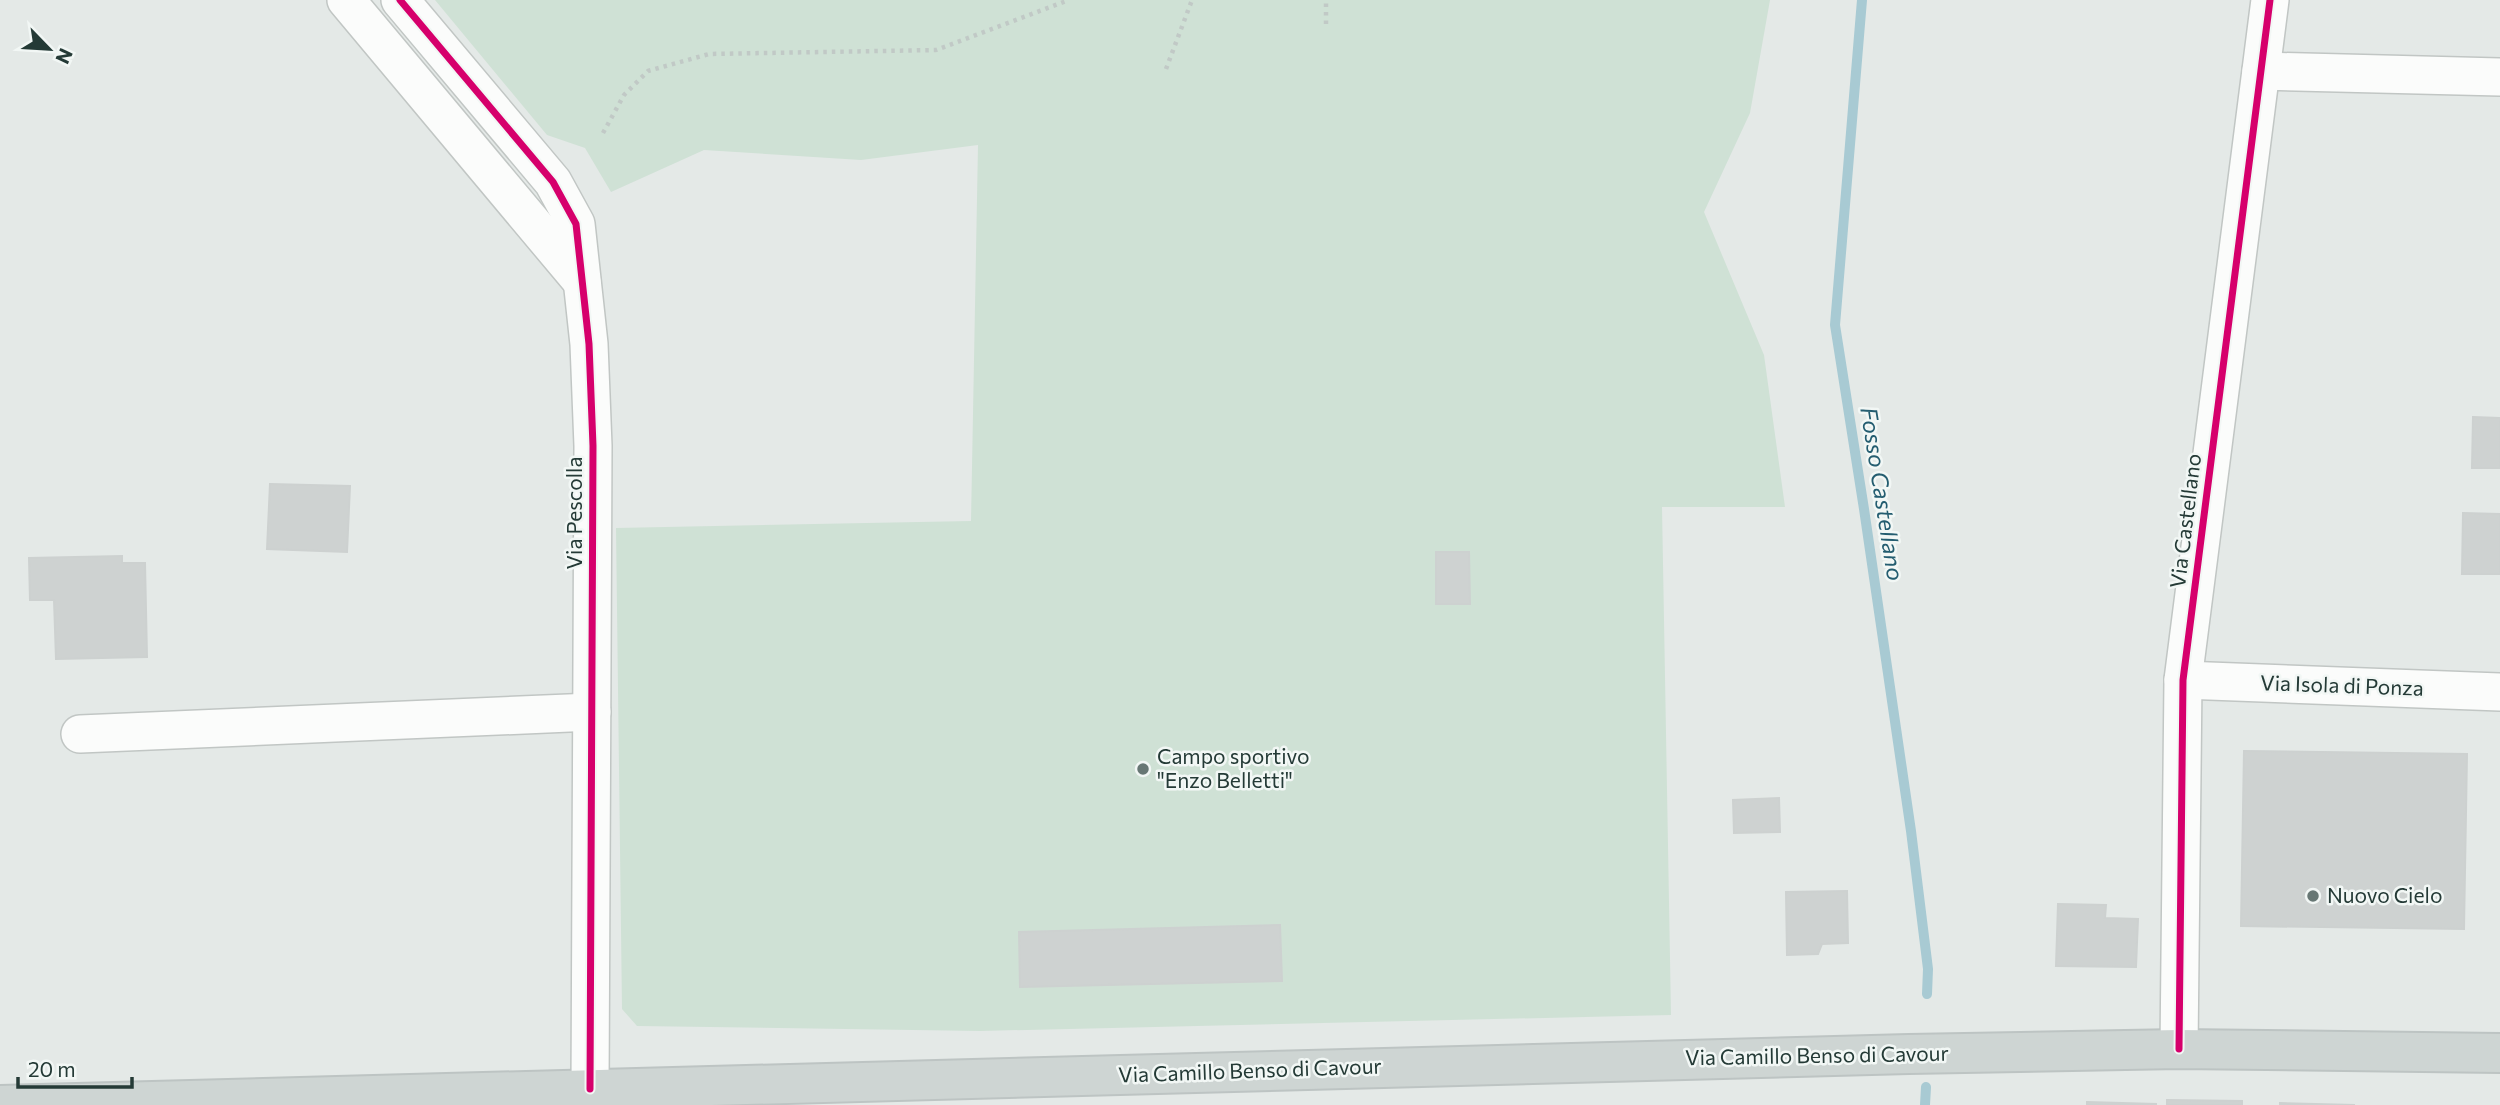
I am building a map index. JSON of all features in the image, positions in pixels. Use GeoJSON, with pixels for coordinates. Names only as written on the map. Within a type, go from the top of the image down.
{"type":"FeatureCollection","features":[{"type":"Feature","properties":{"kind":"main road","name":"Via Camillo Benso di Cavour"},"geometry":{"type":"LineString","coordinates":[[0,1105],[1909,1054],[2179,1049],[2500,1054]]}},
{"type":"Feature","properties":{"kind":"street"},"geometry":{"type":"LineString","coordinates":[[346,0],[582,282]]}},
{"type":"Feature","properties":{"kind":"street","name":"Via Pescolla"},"geometry":{"type":"LineString","coordinates":[[400,0],[553,182],[576,224],[589,344],[593,446],[590,1089]]}},
{"type":"Feature","properties":{"kind":"street","name":"Via Castellano"},"geometry":{"type":"LineString","coordinates":[[2179,1049],[2183,680],[2270,0]]}},
{"type":"Feature","properties":{"kind":"street"},"geometry":{"type":"LineString","coordinates":[[2261,71],[2500,77]]}},
{"type":"Feature","properties":{"kind":"street","name":"Via Isola di Ponza"},"geometry":{"type":"LineString","coordinates":[[2183,680],[2500,692]]}},
{"type":"Feature","properties":{"kind":"street"},"geometry":{"type":"LineString","coordinates":[[80,734],[592,712]]}},
{"type":"Feature","properties":{"kind":"path"},"geometry":{"type":"LineString","coordinates":[[603,133],[624,95],[648,71],[709,54],[936,50],[1069,0]]}},
{"type":"Feature","properties":{"kind":"path"},"geometry":{"type":"LineString","coordinates":[[1166,69],[1192,0]]}},
{"type":"Feature","properties":{"kind":"path"},"geometry":{"type":"LineString","coordinates":[[1326,0],[1326,24]]}},
{"type":"Feature","properties":{"kind":"green space"},"geometry":{"type":"Polygon","coordinates":[[[435,0],[1770,0],[1750,113],[1704,212],[1764,355],[1785,507],[1662,507],[1671,1015],[980,1031],[637,1026],[622,1009],[616,528],[971,521],[978,145],[861,160],[704,150],[611,192],[585,148],[547,135],[435,0]]]}},
{"type":"Feature","properties":{"kind":"building"},"geometry":{"type":"Polygon","coordinates":[[[2473,417],[2500,418],[2500,468],[2472,468],[2473,417]]]}},
{"type":"Feature","properties":{"kind":"building"},"geometry":{"type":"Polygon","coordinates":[[[270,484],[350,486],[347,552],[267,549],[270,484]]]}},
{"type":"Feature","properties":{"kind":"building"},"geometry":{"type":"Polygon","coordinates":[[[2463,513],[2500,514],[2500,574],[2462,574],[2463,513]]]}},
{"type":"Feature","properties":{"kind":"building"},"geometry":{"type":"Polygon","coordinates":[[[1436,552],[1469,552],[1470,604],[1436,604],[1436,552]]]}},
{"type":"Feature","properties":{"kind":"building"},"geometry":{"type":"Polygon","coordinates":[[[122,556],[122,563],[145,563],[147,657],[56,659],[54,600],[30,600],[29,558],[122,556]]]}},
{"type":"Feature","properties":{"kind":"building"},"geometry":{"type":"Polygon","coordinates":[[[2244,751],[2467,754],[2464,929],[2241,926],[2244,751]]]}},
{"type":"Feature","properties":{"kind":"building"},"geometry":{"type":"Polygon","coordinates":[[[1779,798],[1780,832],[1734,833],[1733,800],[1779,798]]]}},
{"type":"Feature","properties":{"kind":"building"},"geometry":{"type":"Polygon","coordinates":[[[1847,891],[1848,943],[1822,944],[1818,954],[1787,955],[1786,892],[1847,891]]]}},
{"type":"Feature","properties":{"kind":"building"},"geometry":{"type":"Polygon","coordinates":[[[2058,904],[2106,905],[2105,918],[2138,919],[2136,967],[2056,966],[2058,904]]]}},
{"type":"Feature","properties":{"kind":"building"},"geometry":{"type":"Polygon","coordinates":[[[1280,925],[1282,981],[1020,987],[1019,932],[1280,925]]]}},
{"type":"Feature","properties":{"kind":"building"},"geometry":{"type":"Polygon","coordinates":[[[2167,1100],[2242,1101],[2242,1105],[2167,1105],[2167,1100]]]}},
{"type":"Feature","properties":{"kind":"building"},"geometry":{"type":"Polygon","coordinates":[[[2087,1102],[2156,1104],[2156,1105],[2087,1105],[2087,1102]]]}},
{"type":"Feature","properties":{"kind":"building"},"geometry":{"type":"Polygon","coordinates":[[[2280,1103],[2355,1105],[2280,1105],[2280,1103]]]}},
{"type":"Feature","properties":{"kind":"waterway","name":"Fosso Castellano"},"geometry":{"type":"LineString","coordinates":[[1862,0],[1835,325],[1911,831],[1928,969],[1927,994]]}},
{"type":"Feature","properties":{"kind":"waterway","name":"Fosso Castellano"},"geometry":{"type":"LineString","coordinates":[[1925,1105],[1926,1087]]}},
{"type":"Feature","properties":{"kind":"cycle path"},"geometry":{"type":"LineString","coordinates":[[400,0],[553,182],[576,224],[589,344],[593,446],[590,1089]]}},
{"type":"Feature","properties":{"kind":"cycle path"},"geometry":{"type":"LineString","coordinates":[[2179,1049],[2183,680],[2270,0]]}},
{"type":"Feature","properties":{"kind":"place","name":"Campo sportivo \"Enzo Belletti\""},"geometry":{"type":"Point","coordinates":[1143,769]}},
{"type":"Feature","properties":{"kind":"place","name":"Nuovo Cielo"},"geometry":{"type":"Point","coordinates":[2313,896]}}]}
